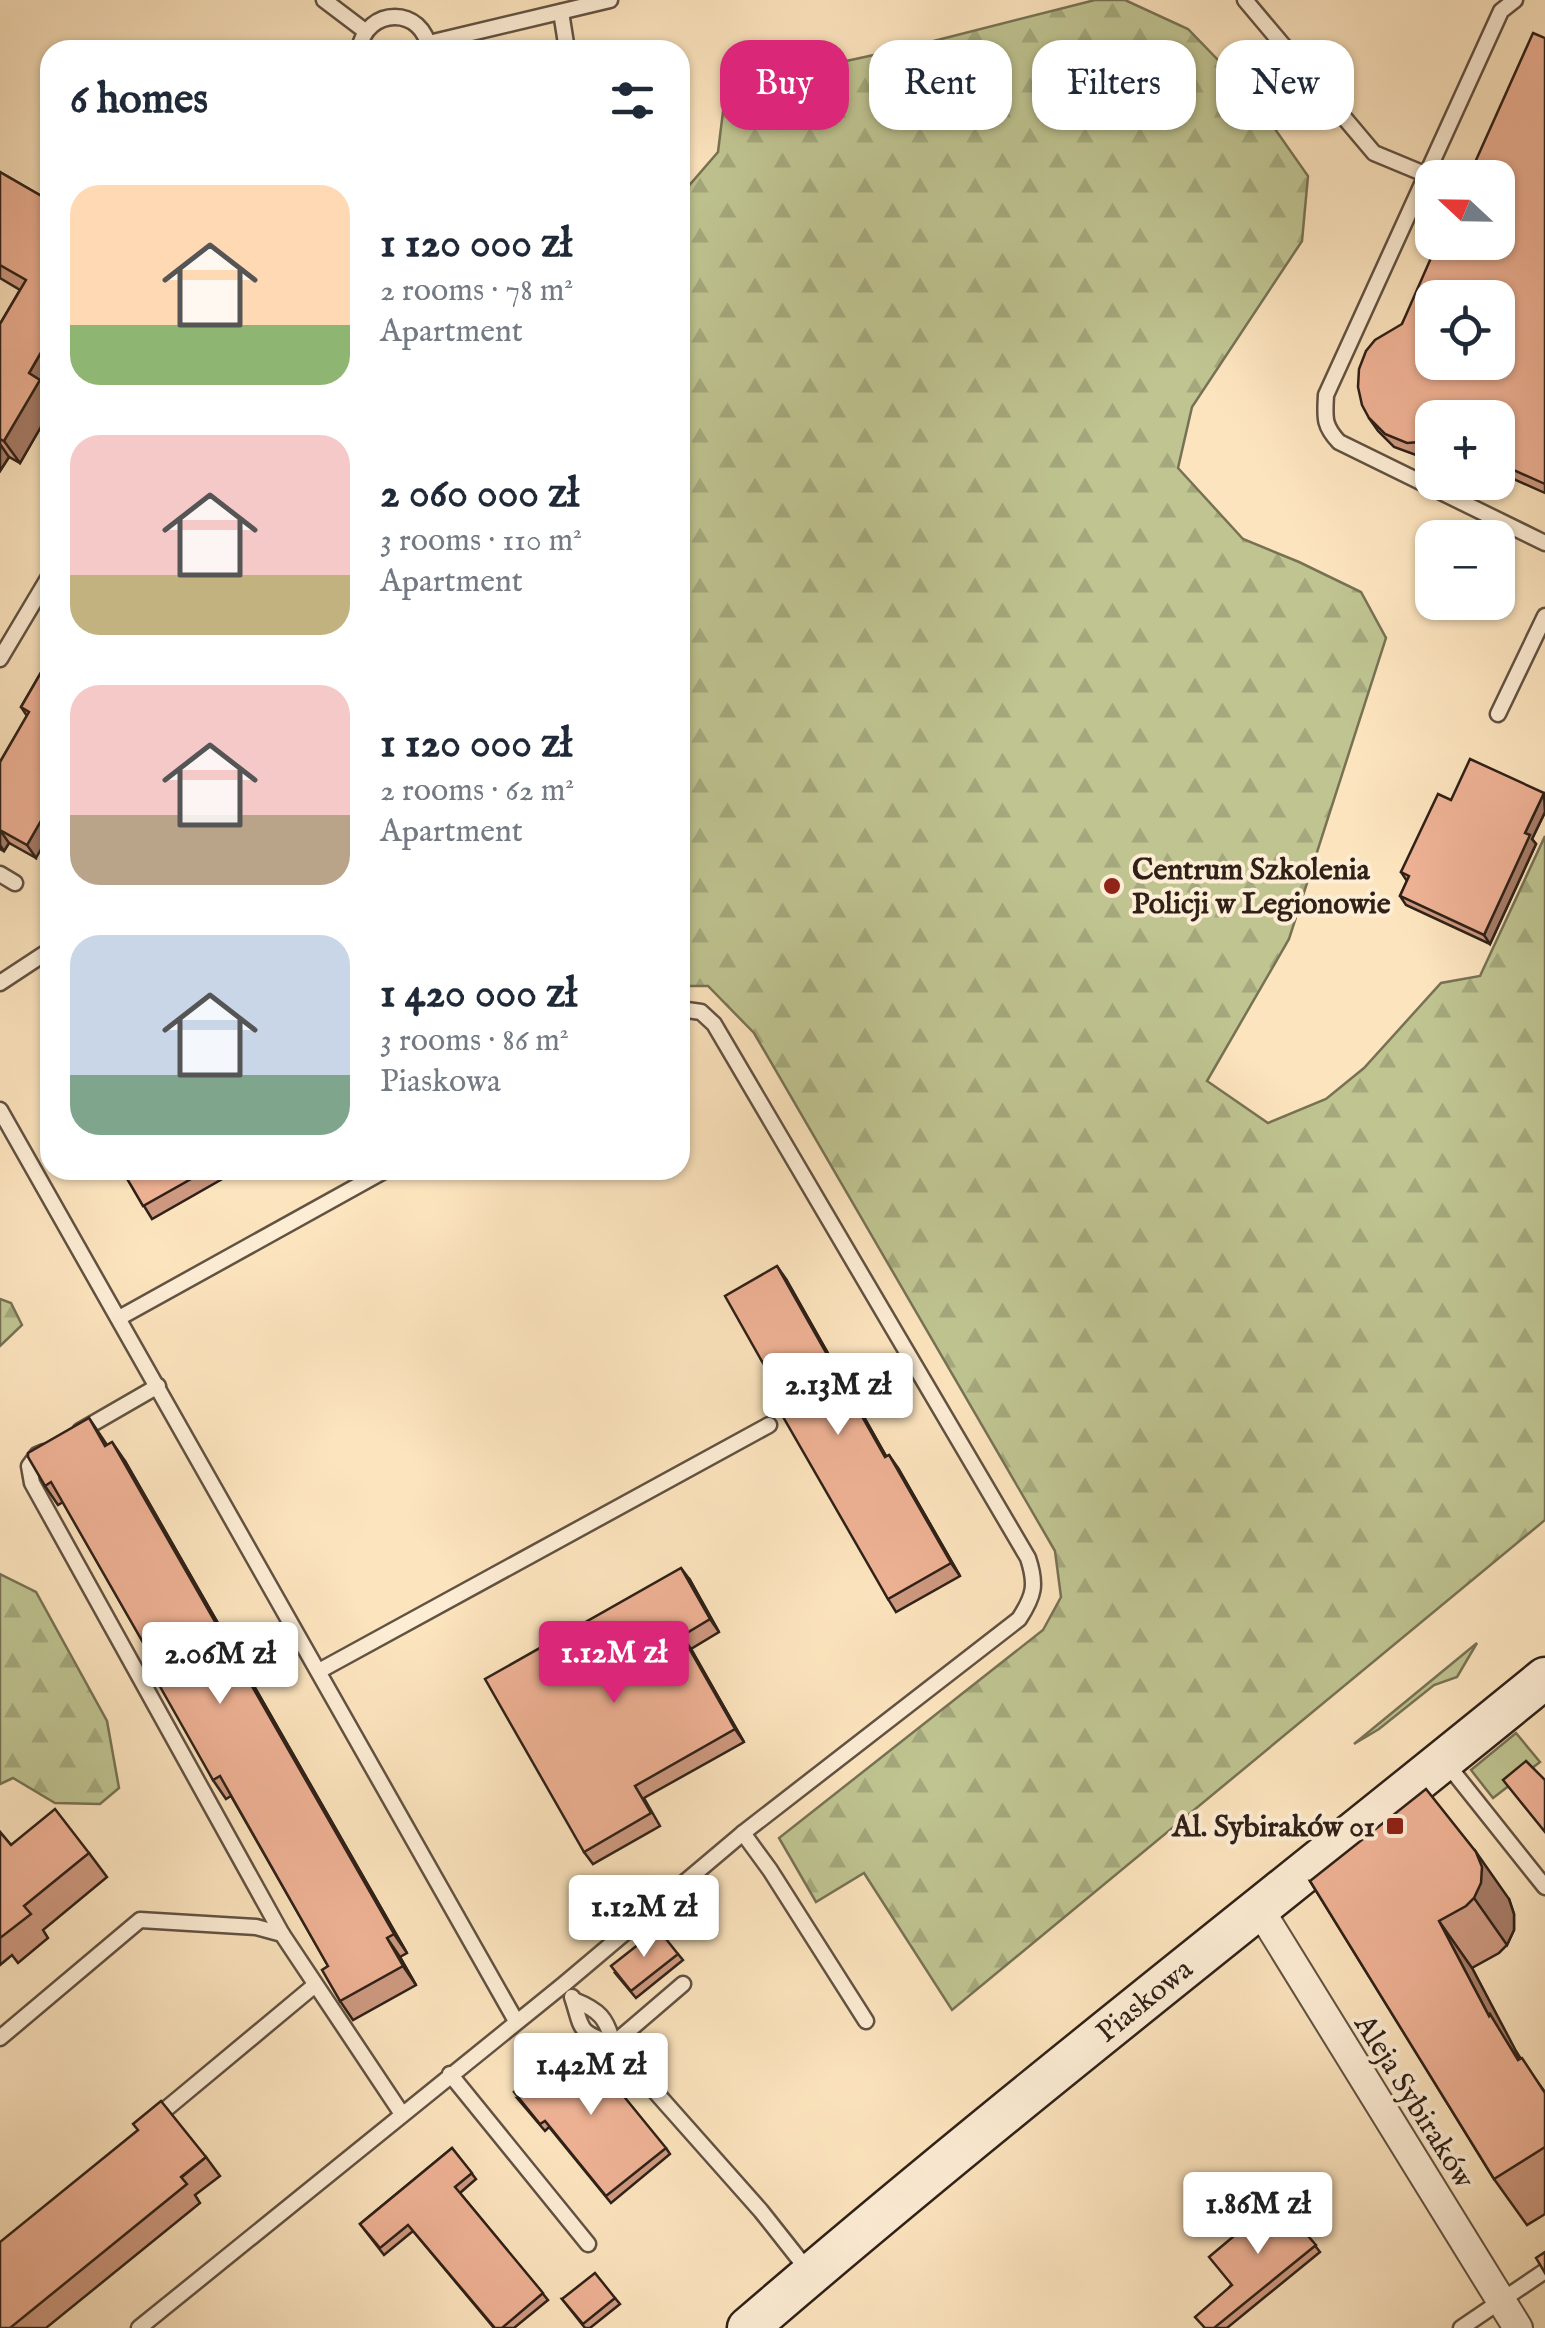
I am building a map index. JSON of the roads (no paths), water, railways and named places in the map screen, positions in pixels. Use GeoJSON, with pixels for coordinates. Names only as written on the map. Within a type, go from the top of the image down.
{"type":"FeatureCollection","features":[{"type":"Feature","properties":{"kind":"street","name":"Piaskowa"},"geometry":{"type":"LineString","coordinates":[[748,2328],[1258,1907],[1545,1678]]}},
{"type":"Feature","properties":{"kind":"street","name":"Aleja Sybiraków"},"geometry":{"type":"LineString","coordinates":[[1258,1907],[1518,2328]]}},
{"type":"Feature","properties":{"kind":"lane"},"geometry":{"type":"LineString","coordinates":[[324,0],[365,32]]}},
{"type":"Feature","properties":{"kind":"lane"},"geometry":{"type":"LineString","coordinates":[[452,40],[610,0]]}},
{"type":"Feature","properties":{"kind":"lane"},"geometry":{"type":"LineString","coordinates":[[1244,0],[1374,154],[1415,171]]}},
{"type":"Feature","properties":{"kind":"lane"},"geometry":{"type":"LineString","coordinates":[[1433,160],[1501,11],[1515,0]]}},
{"type":"Feature","properties":{"kind":"lane"},"geometry":{"type":"LineString","coordinates":[[562,12],[566,40]]}},
{"type":"Feature","properties":{"kind":"lane"},"geometry":{"type":"LineString","coordinates":[[362,40],[365,32],[384,18],[395,16],[416,24],[427,40]]}},
{"type":"Feature","properties":{"kind":"lane"},"geometry":{"type":"LineString","coordinates":[[1415,199],[1326,395],[1326,430],[1339,442],[1545,542]]}},
{"type":"Feature","properties":{"kind":"lane"},"geometry":{"type":"LineString","coordinates":[[0,660],[40,592]]}},
{"type":"Feature","properties":{"kind":"lane"},"geometry":{"type":"LineString","coordinates":[[1498,714],[1545,616]]}},
{"type":"Feature","properties":{"kind":"lane"},"geometry":{"type":"LineString","coordinates":[[0,874],[15,883]]}},
{"type":"Feature","properties":{"kind":"lane"},"geometry":{"type":"LineString","coordinates":[[0,984],[40,957]]}},
{"type":"Feature","properties":{"kind":"lane"},"geometry":{"type":"LineString","coordinates":[[139,2328],[563,1985],[743,1833],[1019,1619],[1031,1599],[1034,1576],[1028,1558],[714,1024],[701,1012],[690,1010]]}},
{"type":"Feature","properties":{"kind":"lane"},"geometry":{"type":"LineString","coordinates":[[0,1110],[40,1180]]}},
{"type":"Feature","properties":{"kind":"lane"},"geometry":{"type":"LineString","coordinates":[[40,1180],[516,2021]]}},
{"type":"Feature","properties":{"kind":"lane"},"geometry":{"type":"LineString","coordinates":[[119,1318],[368,1180]]}},
{"type":"Feature","properties":{"kind":"lane"},"geometry":{"type":"LineString","coordinates":[[68,1438],[158,1386]]}},
{"type":"Feature","properties":{"kind":"lane"},"geometry":{"type":"LineString","coordinates":[[318,1671],[769,1425]]}},
{"type":"Feature","properties":{"kind":"lane"},"geometry":{"type":"LineString","coordinates":[[53,1446],[29,1466],[32,1483],[282,1934],[402,2114]]}},
{"type":"Feature","properties":{"kind":"lane"},"geometry":{"type":"LineString","coordinates":[[1444,1759],[1545,1887]]}},
{"type":"Feature","properties":{"kind":"lane"},"geometry":{"type":"LineString","coordinates":[[743,1833],[866,2020]]}},
{"type":"Feature","properties":{"kind":"lane"},"geometry":{"type":"LineString","coordinates":[[0,2038],[140,1920],[256,1926],[282,1934]]}},
{"type":"Feature","properties":{"kind":"lane"},"geometry":{"type":"LineString","coordinates":[[613,2044],[683,1984]]}},
{"type":"Feature","properties":{"kind":"lane"},"geometry":{"type":"LineString","coordinates":[[135,2134],[315,1985]]}},
{"type":"Feature","properties":{"kind":"lane"},"geometry":{"type":"LineString","coordinates":[[563,1985],[574,2000],[598,2012],[609,2026],[613,2044],[761,2211],[811,2274]]}},
{"type":"Feature","properties":{"kind":"lane"},"geometry":{"type":"LineString","coordinates":[[450,2074],[588,2244]]}},
{"type":"Feature","properties":{"kind":"lane"},"geometry":{"type":"LineString","coordinates":[[1461,2328],[1545,2271]]}},
{"type":"Feature","properties":{"kind":"place","name":"Centrum Szkolenia Policji w Legionowie"},"geometry":{"type":"Point","coordinates":[1112,886]}},
{"type":"Feature","properties":{"kind":"place","name":"Al. Sybiraków 01"},"geometry":{"type":"Point","coordinates":[1395,1826]}}]}
